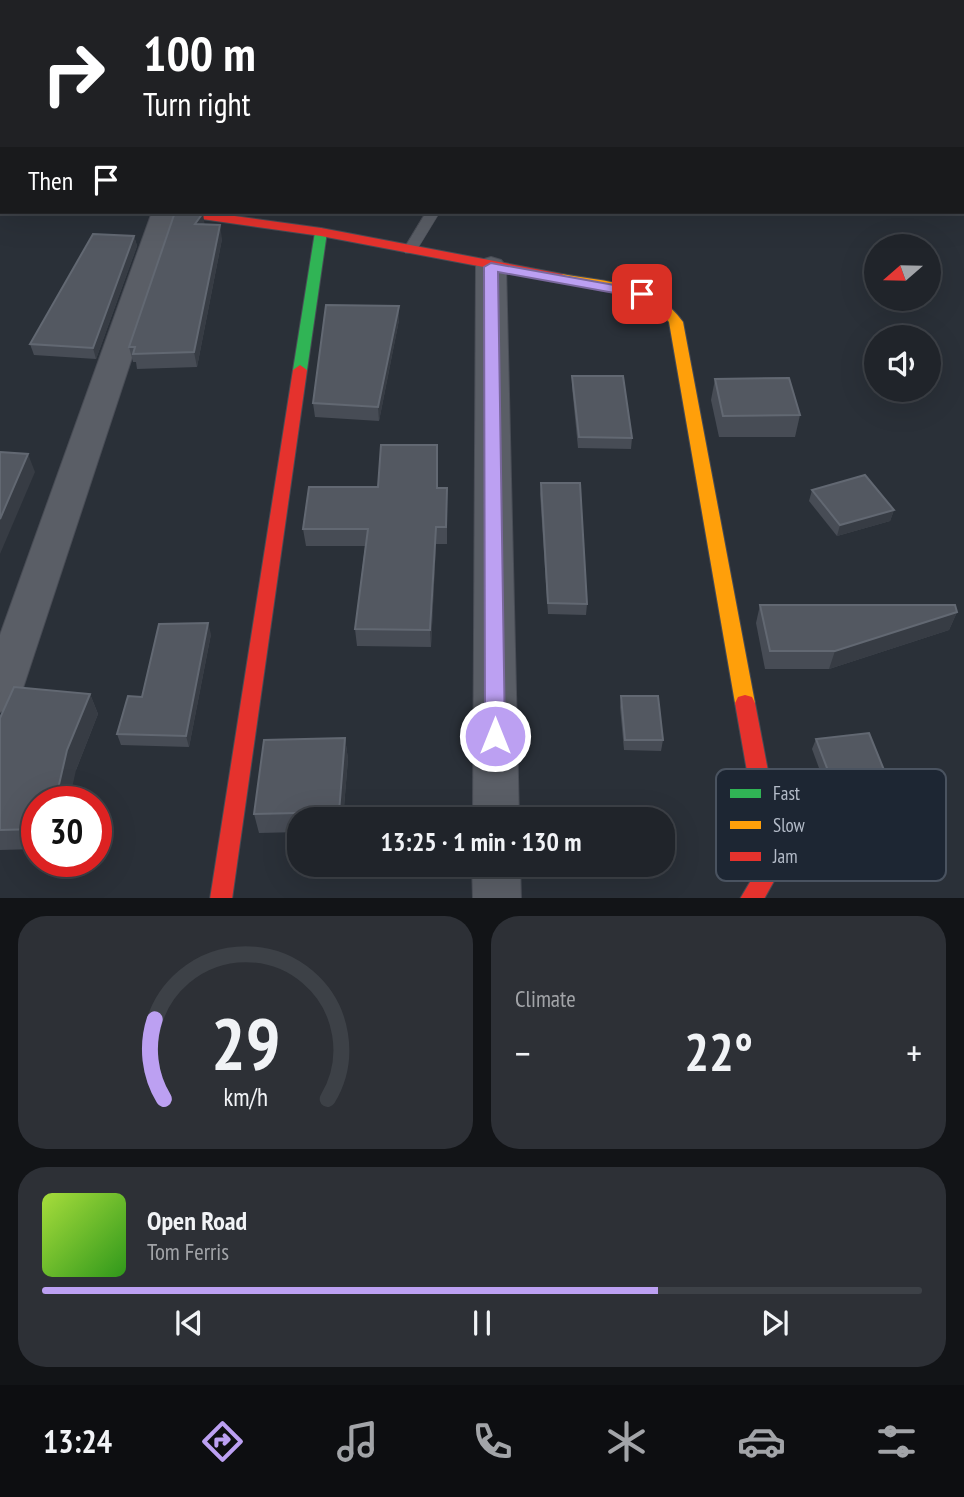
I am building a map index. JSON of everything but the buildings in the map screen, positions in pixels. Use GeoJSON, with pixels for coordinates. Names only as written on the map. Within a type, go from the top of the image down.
{"type":"FeatureCollection","features":[{"type":"Feature","properties":{"kind":"street"},"geometry":{"type":"LineString","coordinates":[[0,694],[165,214]]}},
{"type":"Feature","properties":{"kind":"street"},"geometry":{"type":"LineString","coordinates":[[195,214],[321,232],[491,267],[642,294],[667,306],[676,322],[757,769]]}},
{"type":"Feature","properties":{"kind":"street"},"geometry":{"type":"LineString","coordinates":[[221,898],[321,232]]}},
{"type":"Feature","properties":{"kind":"street"},"geometry":{"type":"LineString","coordinates":[[491,267],[496,807]]}},
{"type":"Feature","properties":{"kind":"street"},"geometry":{"type":"LineString","coordinates":[[496,877],[497,898]]}},
{"type":"Feature","properties":{"kind":"street"},"geometry":{"type":"LineString","coordinates":[[751,898],[763,881]]}},
{"type":"Feature","properties":{"kind":"lane"},"geometry":{"type":"LineString","coordinates":[[410,250],[432,214]]}},
{"type":"Feature","properties":{"kind":"traffic: fast"},"geometry":{"type":"LineString","coordinates":[[300,370],[321,232]]}},
{"type":"Feature","properties":{"kind":"traffic: slow"},"geometry":{"type":"LineString","coordinates":[[562,278],[641,294],[667,310],[676,322],[745,703]]}},
{"type":"Feature","properties":{"kind":"traffic: jam"},"geometry":{"type":"LineString","coordinates":[[195,214],[321,232],[562,278]]}},
{"type":"Feature","properties":{"kind":"traffic: jam"},"geometry":{"type":"LineString","coordinates":[[221,898],[300,370]]}},
{"type":"Feature","properties":{"kind":"traffic: jam"},"geometry":{"type":"LineString","coordinates":[[745,703],[757,769]]}},
{"type":"Feature","properties":{"kind":"traffic: jam"},"geometry":{"type":"LineString","coordinates":[[752,898],[763,881]]}},
{"type":"Feature","properties":{"kind":"route"},"geometry":{"type":"LineString","coordinates":[[495,736],[491,267],[642,294]]}}]}
